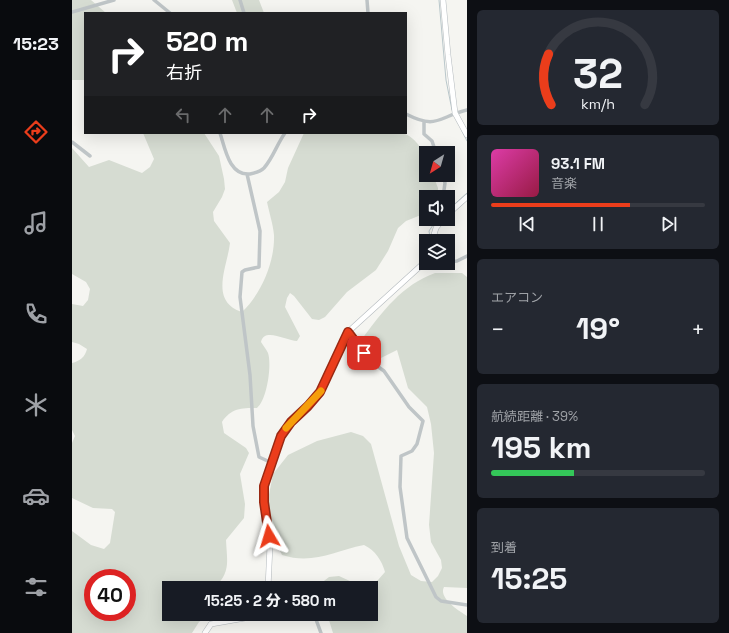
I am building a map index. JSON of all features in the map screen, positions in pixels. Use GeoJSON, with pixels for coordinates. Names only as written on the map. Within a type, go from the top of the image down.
{"type":"FeatureCollection","features":[{"type":"Feature","properties":{"kind":"street"},"geometry":{"type":"LineString","coordinates":[[72,12],[114,0]]}},
{"type":"Feature","properties":{"kind":"street"},"geometry":{"type":"LineString","coordinates":[[154,0],[169,12]]}},
{"type":"Feature","properties":{"kind":"street"},"geometry":{"type":"LineString","coordinates":[[240,0],[244,12]]}},
{"type":"Feature","properties":{"kind":"street"},"geometry":{"type":"LineString","coordinates":[[367,0],[368,12]]}},
{"type":"Feature","properties":{"kind":"street"},"geometry":{"type":"LineString","coordinates":[[443,0],[455,113],[467,135]]}},
{"type":"Feature","properties":{"kind":"street"},"geometry":{"type":"LineString","coordinates":[[407,114],[424,122],[438,121],[455,113],[467,110]]}},
{"type":"Feature","properties":{"kind":"street"},"geometry":{"type":"LineString","coordinates":[[424,122],[424,134],[432,141],[434,146]]}},
{"type":"Feature","properties":{"kind":"street"},"geometry":{"type":"LineString","coordinates":[[220,134],[231,165],[238,171],[247,174],[256,173],[264,168],[284,134]]}},
{"type":"Feature","properties":{"kind":"street"},"geometry":{"type":"LineString","coordinates":[[72,142],[90,156]]}},
{"type":"Feature","properties":{"kind":"street"},"geometry":{"type":"LineString","coordinates":[[247,174],[260,231],[259,267],[242,272],[240,297],[250,374],[253,426],[260,457],[272,463]]}},
{"type":"Feature","properties":{"kind":"street"},"geometry":{"type":"LineString","coordinates":[[455,208],[467,197]]}},
{"type":"Feature","properties":{"kind":"street"},"geometry":{"type":"LineString","coordinates":[[455,261],[467,256]]}},
{"type":"Feature","properties":{"kind":"street"},"geometry":{"type":"LineString","coordinates":[[269,581],[270,545],[264,486],[286,427],[320,392],[348,332],[419,266]]}},
{"type":"Feature","properties":{"kind":"street"},"geometry":{"type":"LineString","coordinates":[[348,332],[373,363],[384,371],[409,407],[423,421],[417,444],[412,452],[401,456],[400,487],[407,538],[436,597],[441,601],[467,605]]}},
{"type":"Feature","properties":{"kind":"street"},"geometry":{"type":"LineString","coordinates":[[205,633],[211,624],[228,621]]}},
{"type":"Feature","properties":{"kind":"street"},"geometry":{"type":"LineString","coordinates":[[317,621],[321,633]]}},
{"type":"Feature","properties":{"kind":"shaded area"},"geometry":{"type":"Polygon","coordinates":[[[72,0],[91,0],[105,12],[84,12],[84,80],[72,80],[72,0]]]}},
{"type":"Feature","properties":{"kind":"shaded area"},"geometry":{"type":"Polygon","coordinates":[[[232,0],[259,0],[264,12],[237,12],[232,0]]]}},
{"type":"Feature","properties":{"kind":"shaded area"},"geometry":{"type":"Polygon","coordinates":[[[143,134],[205,134],[219,156],[224,179],[225,189],[213,212],[214,221],[230,243],[222,283],[223,292],[226,300],[232,307],[242,312],[249,305],[261,287],[266,277],[272,256],[274,235],[267,202],[279,192],[285,182],[288,168],[304,134],[405,134],[414,140],[419,147],[419,182],[436,182],[438,190],[419,190],[419,216],[406,221],[398,228],[388,251],[376,270],[347,292],[325,317],[319,320],[312,319],[290,293],[285,307],[300,336],[297,341],[271,335],[263,338],[261,342],[268,353],[269,358],[268,382],[264,398],[257,408],[233,411],[225,417],[222,422],[224,433],[246,448],[249,453],[240,474],[245,504],[244,518],[226,540],[226,572],[220,581],[162,581],[162,621],[200,621],[192,633],[72,633],[72,531],[91,545],[104,549],[110,543],[115,512],[112,509],[93,508],[72,498],[72,443],[75,436],[72,430],[72,363],[82,358],[87,349],[72,342],[72,304],[83,306],[88,300],[90,289],[86,282],[72,274],[72,148],[89,167],[109,160],[142,173],[150,167],[154,159],[143,134]]]}},
{"type":"Feature","properties":{"kind":"shaded area"},"geometry":{"type":"Polygon","coordinates":[[[435,273],[462,273],[467,277],[467,588],[444,587],[443,591],[450,604],[467,616],[467,633],[333,633],[329,621],[378,621],[378,581],[376,581],[385,572],[384,568],[375,553],[364,545],[314,558],[293,558],[282,555],[275,540],[266,510],[273,474],[288,455],[317,441],[351,432],[363,436],[371,444],[399,546],[411,575],[421,581],[432,582],[438,576],[442,568],[441,560],[431,542],[429,525],[434,453],[431,424],[427,407],[408,388],[397,350],[373,362],[363,349],[362,339],[385,309],[394,300],[423,278],[435,273]]]}},
{"type":"Feature","properties":{"kind":"shaded area"},"geometry":{"type":"Polygon","coordinates":[[[339,576],[350,581],[324,581],[329,577],[339,576]]]}},
{"type":"Feature","properties":{"kind":"waterway"},"geometry":{"type":"LineString","coordinates":[[439,0],[446,80],[452,110]]}},
{"type":"Feature","properties":{"kind":"waterway"},"geometry":{"type":"LineString","coordinates":[[462,131],[467,141]]}},
{"type":"Feature","properties":{"kind":"waterway"},"geometry":{"type":"LineString","coordinates":[[455,204],[467,193]]}},
{"type":"Feature","properties":{"kind":"waterway"},"geometry":{"type":"LineString","coordinates":[[430,234],[429,231],[432,226]]}},
{"type":"Feature","properties":{"kind":"slow traffic"},"geometry":{"type":"LineString","coordinates":[[286,428],[321,391]]}},
{"type":"Feature","properties":{"kind":"route"},"geometry":{"type":"LineString","coordinates":[[269,536],[264,502],[264,486],[281,436],[286,427],[315,399],[325,385],[348,332],[364,353]]}}]}
